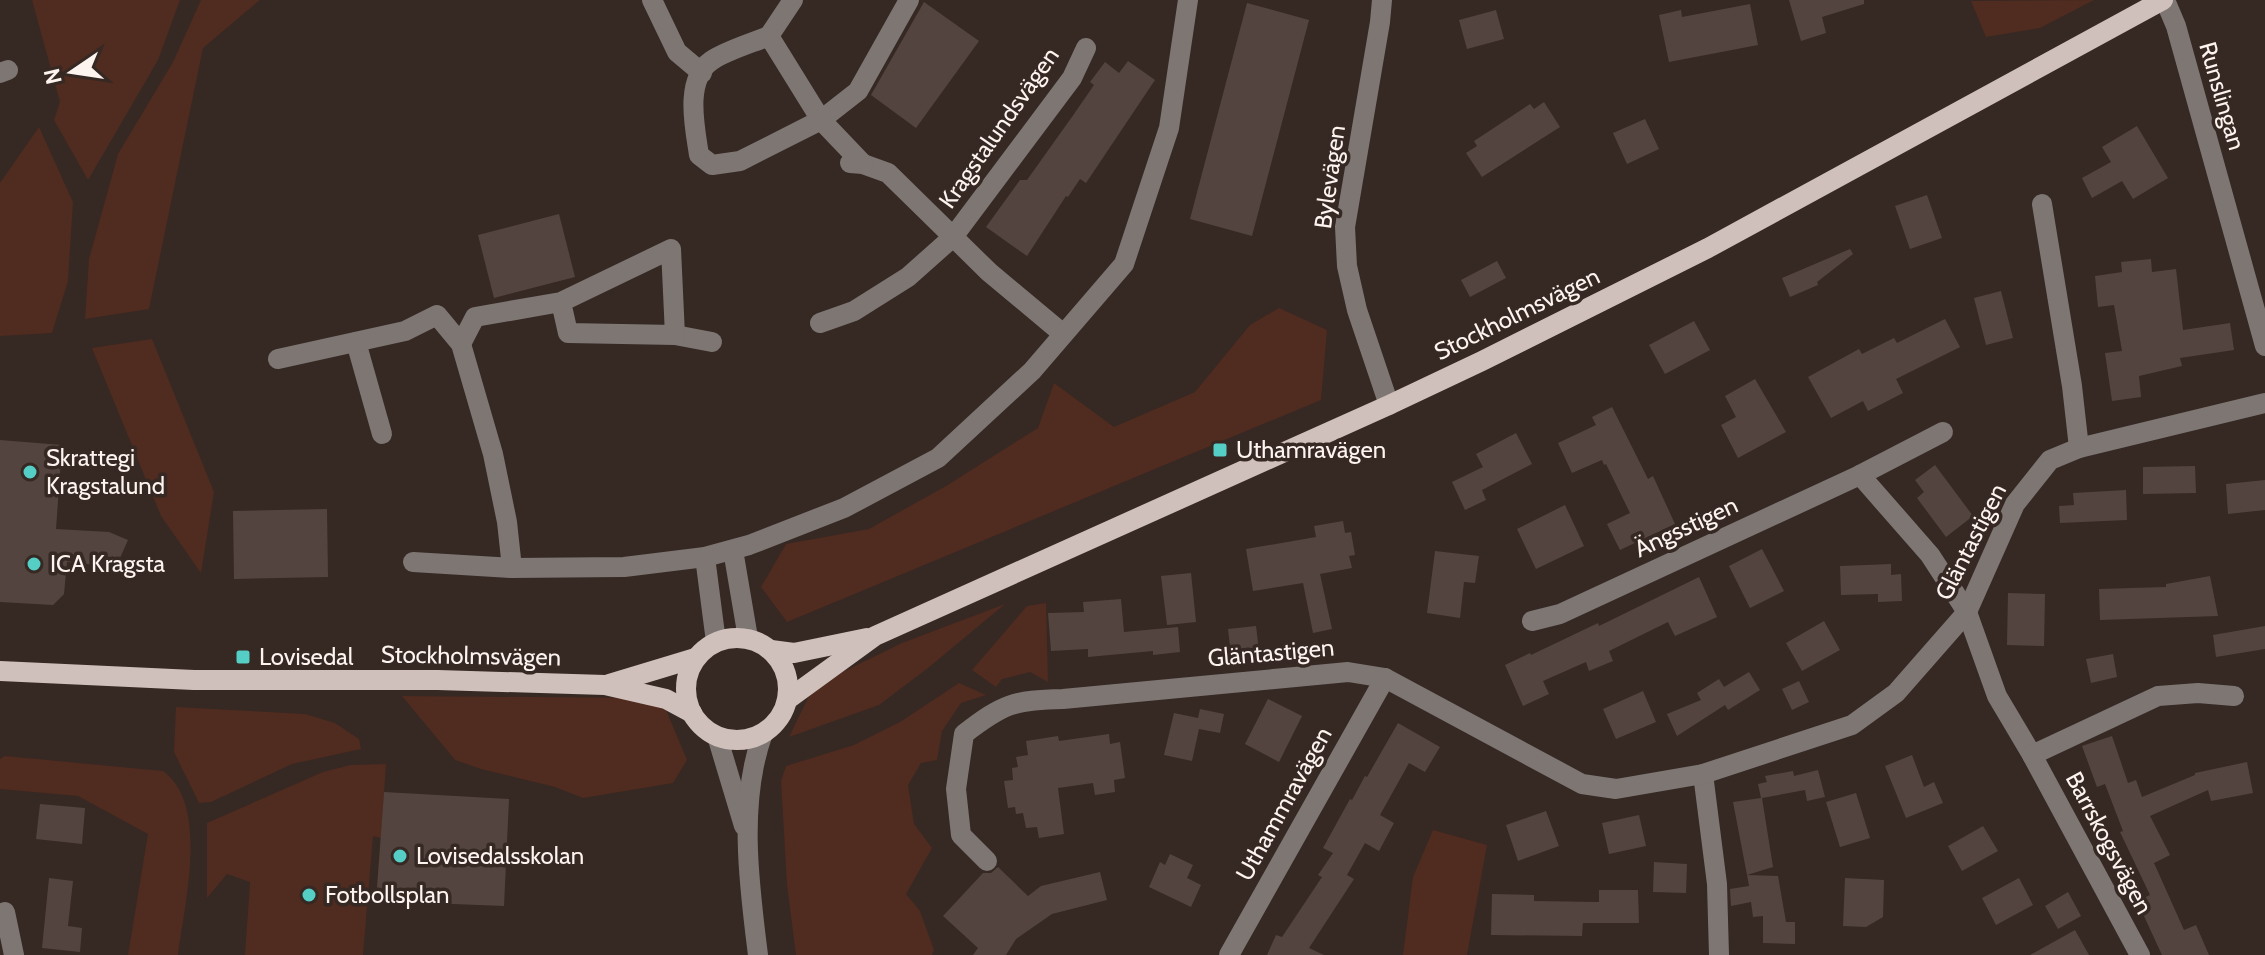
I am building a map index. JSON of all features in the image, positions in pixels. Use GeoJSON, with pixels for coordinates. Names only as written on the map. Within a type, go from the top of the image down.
{"type":"FeatureCollection","features":[{"type":"Feature","properties":{"kind":"main road","name":"Stockholmsvägen"},"geometry":{"type":"LineString","coordinates":[[787,700],[875,636],[1389,405],[1708,248],[2164,0]]}},
{"type":"Feature","properties":{"kind":"main road","name":"Stockholmsvägen"},"geometry":{"type":"LineString","coordinates":[[771,650],[794,653],[875,636]]}},
{"type":"Feature","properties":{"kind":"main road"},"geometry":{"type":"LineString","coordinates":[[731,637],[748,638],[771,650],[782,663],[788,680],[787,700],[781,716],[763,733],[746,740],[734,740],[717,736],[702,727],[692,713],[686,685],[695,658],[716,642],[731,637]]}},
{"type":"Feature","properties":{"kind":"main road","name":"Stockholmsvägen"},"geometry":{"type":"LineString","coordinates":[[605,685],[695,658]]}},
{"type":"Feature","properties":{"kind":"main road","name":"Stockholmsvägen"},"geometry":{"type":"LineString","coordinates":[[0,671],[194,680],[438,680],[605,685],[666,699],[692,713]]}},
{"type":"Feature","properties":{"kind":"street"},"geometry":{"type":"LineString","coordinates":[[652,0],[677,52],[702,73]]}},
{"type":"Feature","properties":{"kind":"street"},"geometry":{"type":"LineString","coordinates":[[793,0],[769,36],[710,61],[696,82],[694,119],[699,155],[712,165],[740,161],[821,120],[858,91],[909,0]]}},
{"type":"Feature","properties":{"kind":"street"},"geometry":{"type":"LineString","coordinates":[[413,562],[512,568],[624,567],[705,557],[733,550],[844,508],[938,458],[1032,371],[1124,264],[1169,128],[1188,0]]}},
{"type":"Feature","properties":{"kind":"street","name":"Bylevägen"},"geometry":{"type":"LineString","coordinates":[[1382,0],[1345,227],[1347,266],[1357,310],[1389,405]]}},
{"type":"Feature","properties":{"kind":"street","name":"Runslingan"},"geometry":{"type":"LineString","coordinates":[[2164,0],[2176,26],[2265,346]]}},
{"type":"Feature","properties":{"kind":"street","name":"Kragstalundsvägen"},"geometry":{"type":"LineString","coordinates":[[769,36],[821,120],[855,163],[888,173],[989,272],[1062,333]]}},
{"type":"Feature","properties":{"kind":"street","name":"Kragstalundsvägen"},"geometry":{"type":"LineString","coordinates":[[820,323],[854,311],[894,286],[953,237],[1072,78],[1086,48]]}},
{"type":"Feature","properties":{"kind":"street"},"geometry":{"type":"LineString","coordinates":[[2042,204],[2079,448]]}},
{"type":"Feature","properties":{"kind":"street"},"geometry":{"type":"LineString","coordinates":[[461,344],[475,317],[561,302],[671,249],[675,335]]}},
{"type":"Feature","properties":{"kind":"street"},"geometry":{"type":"LineString","coordinates":[[561,302],[568,333],[675,335],[712,342]]}},
{"type":"Feature","properties":{"kind":"street"},"geometry":{"type":"LineString","coordinates":[[278,359],[405,331],[437,315],[461,344],[493,454],[507,522],[512,568]]}},
{"type":"Feature","properties":{"kind":"street"},"geometry":{"type":"LineString","coordinates":[[356,342],[382,434]]}},
{"type":"Feature","properties":{"kind":"street","name":"Gläntastigen"},"geometry":{"type":"LineString","coordinates":[[987,861],[961,835],[956,789],[964,734],[995,710],[1027,700],[1348,672],[1385,678],[1582,784],[1616,789],[1703,774],[1852,725],[1896,693],[1967,612],[2015,504],[2050,460],[2079,448],[2265,403]]}},
{"type":"Feature","properties":{"kind":"street","name":"Ängsstigen"},"geometry":{"type":"LineString","coordinates":[[1532,621],[1560,614],[1860,475],[1943,432]]}},
{"type":"Feature","properties":{"kind":"street"},"geometry":{"type":"LineString","coordinates":[[1860,475],[1930,555],[1967,612]]}},
{"type":"Feature","properties":{"kind":"street"},"geometry":{"type":"LineString","coordinates":[[733,550],[748,638]]}},
{"type":"Feature","properties":{"kind":"street"},"geometry":{"type":"LineString","coordinates":[[705,557],[716,642]]}},
{"type":"Feature","properties":{"kind":"street","name":"Barrskogsvägen"},"geometry":{"type":"LineString","coordinates":[[1967,612],[1997,696],[2140,955]]}},
{"type":"Feature","properties":{"kind":"street","name":"Uthammravägen"},"geometry":{"type":"LineString","coordinates":[[1229,955],[1385,678]]}},
{"type":"Feature","properties":{"kind":"street","name":"Barrskogsvägen"},"geometry":{"type":"LineString","coordinates":[[2032,755],[2158,696],[2198,693],[2234,696]]}},
{"type":"Feature","properties":{"kind":"street"},"geometry":{"type":"LineString","coordinates":[[758,955],[747,838],[754,765],[763,733]]}},
{"type":"Feature","properties":{"kind":"street"},"geometry":{"type":"LineString","coordinates":[[717,736],[747,838]]}},
{"type":"Feature","properties":{"kind":"street"},"geometry":{"type":"LineString","coordinates":[[1703,774],[1717,884],[1719,955]]}},
{"type":"Feature","properties":{"kind":"street"},"geometry":{"type":"LineString","coordinates":[[5,912],[14,955]]}},
{"type":"Feature","properties":{"kind":"shaded area"},"geometry":{"type":"Polygon","coordinates":[[[32,0],[180,0],[158,60],[88,180],[54,120],[60,102],[32,0]]]}},
{"type":"Feature","properties":{"kind":"shaded area"},"geometry":{"type":"Polygon","coordinates":[[[201,0],[260,0],[203,48],[149,309],[85,319],[89,259],[118,154],[173,62],[201,0]]]}},
{"type":"Feature","properties":{"kind":"shaded area"},"geometry":{"type":"Polygon","coordinates":[[[2094,0],[2040,28],[1986,37],[1971,1],[2094,0]]]}},
{"type":"Feature","properties":{"kind":"shaded area"},"geometry":{"type":"Polygon","coordinates":[[[39,127],[73,202],[68,281],[52,333],[0,336],[0,183],[39,127]]]}},
{"type":"Feature","properties":{"kind":"shaded area"},"geometry":{"type":"Polygon","coordinates":[[[1279,308],[1327,330],[1321,400],[787,622],[761,587],[786,544],[869,529],[946,486],[1038,428],[1054,383],[1114,427],[1195,392],[1250,325],[1279,308]]]}},
{"type":"Feature","properties":{"kind":"shaded area"},"geometry":{"type":"Polygon","coordinates":[[[152,339],[214,492],[201,573],[161,516],[92,348],[152,339]]]}},
{"type":"Feature","properties":{"kind":"shaded area"},"geometry":{"type":"Polygon","coordinates":[[[1046,603],[1048,682],[1030,672],[1002,679],[996,687],[972,670],[1027,606],[1046,603]]]}},
{"type":"Feature","properties":{"kind":"shaded area"},"geometry":{"type":"Polygon","coordinates":[[[1005,604],[879,705],[789,737],[808,698],[822,682],[902,643],[1005,604]]]}},
{"type":"Feature","properties":{"kind":"shaded area"},"geometry":{"type":"Polygon","coordinates":[[[959,683],[986,695],[961,703],[942,731],[937,760],[921,763],[908,785],[914,824],[932,848],[906,894],[920,911],[934,950],[932,955],[796,955],[787,885],[781,781],[786,766],[854,745],[900,722],[959,683]]]}},
{"type":"Feature","properties":{"kind":"shaded area"},"geometry":{"type":"Polygon","coordinates":[[[402,696],[646,698],[664,705],[687,760],[673,783],[583,798],[555,787],[455,760],[402,696]]]}},
{"type":"Feature","properties":{"kind":"shaded area"},"geometry":{"type":"Polygon","coordinates":[[[176,707],[305,714],[335,723],[359,739],[361,749],[292,764],[211,802],[199,803],[174,752],[176,707]]]}},
{"type":"Feature","properties":{"kind":"shaded area"},"geometry":{"type":"Polygon","coordinates":[[[5,756],[163,771],[177,787],[186,807],[190,831],[188,884],[178,955],[128,955],[148,834],[78,796],[0,789],[0,759],[5,756]]]}},
{"type":"Feature","properties":{"kind":"shaded area"},"geometry":{"type":"Polygon","coordinates":[[[386,764],[381,838],[373,836],[363,955],[245,955],[250,882],[227,874],[207,898],[207,823],[323,772],[351,765],[386,764]]]}},
{"type":"Feature","properties":{"kind":"shaded area"},"geometry":{"type":"Polygon","coordinates":[[[1433,830],[1487,845],[1467,955],[1403,955],[1413,877],[1433,830]]]}},
{"type":"Feature","properties":{"kind":"building"},"geometry":{"type":"Polygon","coordinates":[[[1789,0],[1864,0],[1864,4],[1822,17],[1826,33],[1801,41],[1789,0]]]}},
{"type":"Feature","properties":{"kind":"building"},"geometry":{"type":"Polygon","coordinates":[[[924,2],[979,41],[916,128],[871,95],[924,2]]]}},
{"type":"Feature","properties":{"kind":"building"},"geometry":{"type":"Polygon","coordinates":[[[1247,3],[1309,20],[1252,236],[1190,219],[1247,3]]]}},
{"type":"Feature","properties":{"kind":"building"},"geometry":{"type":"Polygon","coordinates":[[[1750,4],[1758,45],[1669,62],[1659,15],[1681,10],[1682,17],[1750,4]]]}},
{"type":"Feature","properties":{"kind":"building"},"geometry":{"type":"Polygon","coordinates":[[[1496,10],[1504,39],[1467,49],[1459,20],[1496,10]]]}},
{"type":"Feature","properties":{"kind":"building"},"geometry":{"type":"Polygon","coordinates":[[[1128,61],[1155,80],[1086,183],[1080,179],[1066,196],[1027,256],[986,227],[1020,180],[1027,180],[1094,85],[1090,82],[1105,62],[1119,73],[1128,61]]]}},
{"type":"Feature","properties":{"kind":"building"},"geometry":{"type":"Polygon","coordinates":[[[1544,102],[1560,127],[1482,177],[1466,153],[1477,146],[1474,141],[1530,104],[1534,109],[1544,102]]]}},
{"type":"Feature","properties":{"kind":"building"},"geometry":{"type":"Polygon","coordinates":[[[1645,119],[1659,149],[1627,164],[1613,133],[1645,119]]]}},
{"type":"Feature","properties":{"kind":"building"},"geometry":{"type":"Polygon","coordinates":[[[2137,126],[2168,178],[2133,199],[2122,181],[2092,198],[2082,178],[2111,162],[2102,147],[2137,126]]]}},
{"type":"Feature","properties":{"kind":"building"},"geometry":{"type":"Polygon","coordinates":[[[1927,195],[1942,238],[1910,249],[1895,206],[1927,195]]]}},
{"type":"Feature","properties":{"kind":"building"},"geometry":{"type":"Polygon","coordinates":[[[559,214],[575,277],[494,298],[478,235],[559,214]]]}},
{"type":"Feature","properties":{"kind":"building"},"geometry":{"type":"Polygon","coordinates":[[[1850,249],[1853,254],[1817,282],[1818,285],[1790,297],[1782,278],[1850,249]]]}},
{"type":"Feature","properties":{"kind":"building"},"geometry":{"type":"Polygon","coordinates":[[[2151,259],[2152,272],[2176,269],[2183,330],[2230,323],[2234,350],[2180,358],[2182,366],[2139,376],[2141,397],[2112,401],[2105,353],[2122,351],[2114,305],[2098,307],[2095,276],[2122,272],[2121,262],[2151,259]]]}},
{"type":"Feature","properties":{"kind":"building"},"geometry":{"type":"Polygon","coordinates":[[[1497,261],[1506,278],[1470,297],[1461,280],[1497,261]]]}},
{"type":"Feature","properties":{"kind":"building"},"geometry":{"type":"Polygon","coordinates":[[[2001,291],[2013,338],[1986,345],[1974,298],[2001,291]]]}},
{"type":"Feature","properties":{"kind":"building"},"geometry":{"type":"Polygon","coordinates":[[[1945,319],[1960,347],[1896,379],[1903,393],[1868,411],[1863,401],[1831,418],[1808,377],[1859,349],[1862,354],[1894,338],[1897,343],[1945,319]]]}},
{"type":"Feature","properties":{"kind":"building"},"geometry":{"type":"Polygon","coordinates":[[[1694,321],[1710,350],[1665,374],[1649,345],[1694,321]]]}},
{"type":"Feature","properties":{"kind":"building"},"geometry":{"type":"Polygon","coordinates":[[[1755,379],[1786,432],[1738,458],[1721,425],[1736,417],[1725,396],[1755,379]]]}},
{"type":"Feature","properties":{"kind":"building"},"geometry":{"type":"Polygon","coordinates":[[[1612,407],[1648,479],[1653,476],[1675,524],[1620,550],[1607,524],[1630,513],[1606,464],[1602,460],[1572,473],[1558,443],[1596,425],[1592,417],[1612,407]]]}},
{"type":"Feature","properties":{"kind":"building"},"geometry":{"type":"Polygon","coordinates":[[[1516,433],[1532,464],[1482,490],[1486,500],[1465,510],[1452,482],[1483,467],[1476,454],[1516,433]]]}},
{"type":"Feature","properties":{"kind":"building"},"geometry":{"type":"Polygon","coordinates":[[[0,440],[62,445],[56,529],[109,532],[128,540],[116,567],[67,562],[64,594],[53,605],[0,602],[0,440]]]}},
{"type":"Feature","properties":{"kind":"building"},"geometry":{"type":"Polygon","coordinates":[[[1935,465],[1973,516],[1946,537],[1917,498],[1924,492],[1915,480],[1935,465]]]}},
{"type":"Feature","properties":{"kind":"building"},"geometry":{"type":"Polygon","coordinates":[[[2195,466],[2196,493],[2143,494],[2143,467],[2195,466]]]}},
{"type":"Feature","properties":{"kind":"building"},"geometry":{"type":"Polygon","coordinates":[[[2265,480],[2265,510],[2228,514],[2226,484],[2265,480]]]}},
{"type":"Feature","properties":{"kind":"building"},"geometry":{"type":"Polygon","coordinates":[[[2126,490],[2127,520],[2060,523],[2059,506],[2074,505],[2073,493],[2126,490]]]}},
{"type":"Feature","properties":{"kind":"building"},"geometry":{"type":"Polygon","coordinates":[[[1565,505],[1584,546],[1536,569],[1517,529],[1565,505]]]}},
{"type":"Feature","properties":{"kind":"building"},"geometry":{"type":"Polygon","coordinates":[[[327,509],[328,577],[234,579],[233,511],[327,509]]]}},
{"type":"Feature","properties":{"kind":"building"},"geometry":{"type":"Polygon","coordinates":[[[1343,521],[1345,533],[1351,532],[1355,555],[1349,556],[1352,568],[1320,574],[1332,629],[1313,633],[1303,583],[1253,591],[1246,549],[1316,537],[1314,526],[1343,521]]]}},
{"type":"Feature","properties":{"kind":"building"},"geometry":{"type":"Polygon","coordinates":[[[1762,549],[1784,591],[1750,608],[1729,566],[1762,549]]]}},
{"type":"Feature","properties":{"kind":"building"},"geometry":{"type":"Polygon","coordinates":[[[1435,551],[1479,556],[1475,583],[1464,582],[1460,618],[1427,613],[1435,551]]]}},
{"type":"Feature","properties":{"kind":"building"},"geometry":{"type":"Polygon","coordinates":[[[1891,564],[1891,575],[1901,574],[1902,601],[1878,602],[1878,594],[1841,595],[1840,566],[1891,564]]]}},
{"type":"Feature","properties":{"kind":"building"},"geometry":{"type":"Polygon","coordinates":[[[1191,573],[1196,622],[1167,625],[1161,576],[1191,573]]]}},
{"type":"Feature","properties":{"kind":"building"},"geometry":{"type":"Polygon","coordinates":[[[2210,576],[2218,616],[2100,620],[2099,589],[2166,587],[2166,584],[2210,576]]]}},
{"type":"Feature","properties":{"kind":"building"},"geometry":{"type":"Polygon","coordinates":[[[1699,577],[1717,617],[1675,636],[1668,622],[1609,651],[1613,661],[1589,671],[1586,662],[1543,681],[1549,694],[1523,706],[1505,665],[1598,623],[1599,626],[1699,577]]]}},
{"type":"Feature","properties":{"kind":"building"},"geometry":{"type":"Polygon","coordinates":[[[2008,593],[2045,594],[2044,646],[2007,645],[2008,593]]]}},
{"type":"Feature","properties":{"kind":"building"},"geometry":{"type":"Polygon","coordinates":[[[1121,599],[1124,632],[1178,627],[1180,652],[1153,655],[1153,651],[1088,657],[1088,649],[1051,651],[1048,613],[1084,612],[1083,602],[1121,599]]]}},
{"type":"Feature","properties":{"kind":"building"},"geometry":{"type":"Polygon","coordinates":[[[1824,621],[1840,650],[1802,671],[1786,643],[1824,621]]]}},
{"type":"Feature","properties":{"kind":"building"},"geometry":{"type":"Polygon","coordinates":[[[1256,626],[1259,651],[1231,655],[1228,629],[1256,626]]]}},
{"type":"Feature","properties":{"kind":"building"},"geometry":{"type":"Polygon","coordinates":[[[2265,626],[2265,649],[2216,657],[2213,635],[2265,626]]]}},
{"type":"Feature","properties":{"kind":"building"},"geometry":{"type":"Polygon","coordinates":[[[2113,654],[2117,677],[2091,683],[2086,659],[2113,654]]]}},
{"type":"Feature","properties":{"kind":"building"},"geometry":{"type":"Polygon","coordinates":[[[1749,672],[1760,690],[1728,710],[1725,705],[1677,736],[1667,714],[1701,700],[1697,693],[1719,679],[1724,687],[1749,672]]]}},
{"type":"Feature","properties":{"kind":"building"},"geometry":{"type":"Polygon","coordinates":[[[1799,681],[1809,702],[1792,710],[1782,689],[1799,681]]]}},
{"type":"Feature","properties":{"kind":"building"},"geometry":{"type":"Polygon","coordinates":[[[1643,691],[1656,722],[1616,739],[1603,709],[1643,691]]]}},
{"type":"Feature","properties":{"kind":"building"},"geometry":{"type":"Polygon","coordinates":[[[1268,699],[1302,716],[1279,762],[1245,744],[1268,699]]]}},
{"type":"Feature","properties":{"kind":"building"},"geometry":{"type":"Polygon","coordinates":[[[1200,709],[1224,714],[1220,733],[1199,729],[1192,761],[1164,755],[1174,713],[1198,718],[1200,709]]]}},
{"type":"Feature","properties":{"kind":"building"},"geometry":{"type":"Polygon","coordinates":[[[1398,723],[1440,747],[1425,772],[1409,763],[1380,815],[1394,823],[1379,851],[1365,843],[1347,875],[1354,879],[1309,948],[1324,955],[1267,955],[1276,935],[1282,937],[1322,877],[1318,875],[1333,853],[1323,848],[1398,723]]]}},
{"type":"Feature","properties":{"kind":"building"},"geometry":{"type":"Polygon","coordinates":[[[1109,734],[1110,744],[1120,742],[1125,778],[1114,780],[1115,792],[1095,795],[1093,783],[1058,788],[1064,834],[1039,838],[1037,827],[1026,828],[1023,813],[1016,814],[1015,807],[1008,808],[1004,781],[1013,780],[1012,768],[1018,767],[1016,757],[1028,755],[1026,741],[1058,736],[1059,741],[1109,734]]]}},
{"type":"Feature","properties":{"kind":"building"},"geometry":{"type":"Polygon","coordinates":[[[2112,736],[2128,783],[2136,780],[2142,797],[2195,773],[2247,762],[2253,793],[2211,801],[2208,790],[2150,816],[2170,855],[2154,863],[2184,930],[2196,925],[2209,955],[2162,955],[2137,901],[2150,895],[2120,832],[2123,831],[2105,784],[2097,787],[2082,746],[2112,736]]]}},
{"type":"Feature","properties":{"kind":"building"},"geometry":{"type":"Polygon","coordinates":[[[1912,755],[1924,787],[1934,782],[1943,803],[1906,818],[1885,766],[1912,755]]]}},
{"type":"Feature","properties":{"kind":"building"},"geometry":{"type":"Polygon","coordinates":[[[1818,770],[1825,797],[1807,801],[1805,790],[1762,798],[1773,867],[1747,875],[1733,802],[1761,798],[1758,784],[1767,782],[1765,776],[1793,771],[1794,776],[1818,770]]]}},
{"type":"Feature","properties":{"kind":"building"},"geometry":{"type":"Polygon","coordinates":[[[384,792],[509,799],[504,906],[376,901],[384,792]]]}},
{"type":"Feature","properties":{"kind":"building"},"geometry":{"type":"Polygon","coordinates":[[[1856,793],[1870,838],[1840,847],[1826,802],[1856,793]]]}},
{"type":"Feature","properties":{"kind":"building"},"geometry":{"type":"Polygon","coordinates":[[[40,804],[85,808],[82,844],[36,839],[40,804]]]}},
{"type":"Feature","properties":{"kind":"building"},"geometry":{"type":"Polygon","coordinates":[[[1546,811],[1559,846],[1518,861],[1506,825],[1546,811]]]}},
{"type":"Feature","properties":{"kind":"building"},"geometry":{"type":"Polygon","coordinates":[[[1639,815],[1646,846],[1609,854],[1602,823],[1639,815]]]}},
{"type":"Feature","properties":{"kind":"building"},"geometry":{"type":"Polygon","coordinates":[[[1983,826],[1998,851],[1962,871],[1948,846],[1983,826]]]}},
{"type":"Feature","properties":{"kind":"building"},"geometry":{"type":"Polygon","coordinates":[[[1170,854],[1193,865],[1187,878],[1201,885],[1191,907],[1149,887],[1160,862],[1165,865],[1170,854]]]}},
{"type":"Feature","properties":{"kind":"building"},"geometry":{"type":"Polygon","coordinates":[[[1654,862],[1687,864],[1686,893],[1653,892],[1654,862]]]}},
{"type":"Feature","properties":{"kind":"building"},"geometry":{"type":"Polygon","coordinates":[[[998,867],[1028,896],[1041,886],[1100,872],[1107,900],[1052,914],[1016,939],[1006,955],[973,955],[978,948],[943,916],[983,873],[991,873],[998,867]]]}},
{"type":"Feature","properties":{"kind":"building"},"geometry":{"type":"Polygon","coordinates":[[[1747,875],[1778,876],[1786,922],[1795,922],[1795,944],[1763,943],[1763,916],[1753,917],[1751,902],[1731,906],[1730,889],[1749,886],[1747,875]]]}},
{"type":"Feature","properties":{"kind":"building"},"geometry":{"type":"Polygon","coordinates":[[[49,878],[73,881],[68,926],[82,928],[80,952],[42,948],[49,878]]]}},
{"type":"Feature","properties":{"kind":"building"},"geometry":{"type":"Polygon","coordinates":[[[1845,878],[1884,880],[1883,917],[1866,927],[1843,926],[1845,878]]]}},
{"type":"Feature","properties":{"kind":"building"},"geometry":{"type":"Polygon","coordinates":[[[2019,878],[2033,905],[1996,925],[1982,898],[2019,878]]]}},
{"type":"Feature","properties":{"kind":"building"},"geometry":{"type":"Polygon","coordinates":[[[1599,890],[1638,890],[1639,923],[1583,923],[1582,936],[1491,935],[1492,894],[1534,895],[1534,901],[1599,902],[1599,890]]]}},
{"type":"Feature","properties":{"kind":"building"},"geometry":{"type":"Polygon","coordinates":[[[2068,892],[2081,916],[2058,929],[2045,906],[2068,892]]]}},
{"type":"Feature","properties":{"kind":"building"},"geometry":{"type":"Polygon","coordinates":[[[2075,930],[2089,955],[2030,955],[2075,930]]]}},
{"type":"Feature","properties":{"kind":"place","name":"Uthamravägen"},"geometry":{"type":"Point","coordinates":[1220,450]}},
{"type":"Feature","properties":{"kind":"place","name":"Skrattegi Kragstalund"},"geometry":{"type":"Point","coordinates":[30,472]}},
{"type":"Feature","properties":{"kind":"place","name":"ICA Kragsta"},"geometry":{"type":"Point","coordinates":[34,564]}},
{"type":"Feature","properties":{"kind":"place","name":"Lovisedal"},"geometry":{"type":"Point","coordinates":[243,657]}},
{"type":"Feature","properties":{"kind":"place","name":"Lovisedalsskolan"},"geometry":{"type":"Point","coordinates":[400,856]}},
{"type":"Feature","properties":{"kind":"place","name":"Fotbollsplan"},"geometry":{"type":"Point","coordinates":[309,895]}}]}
